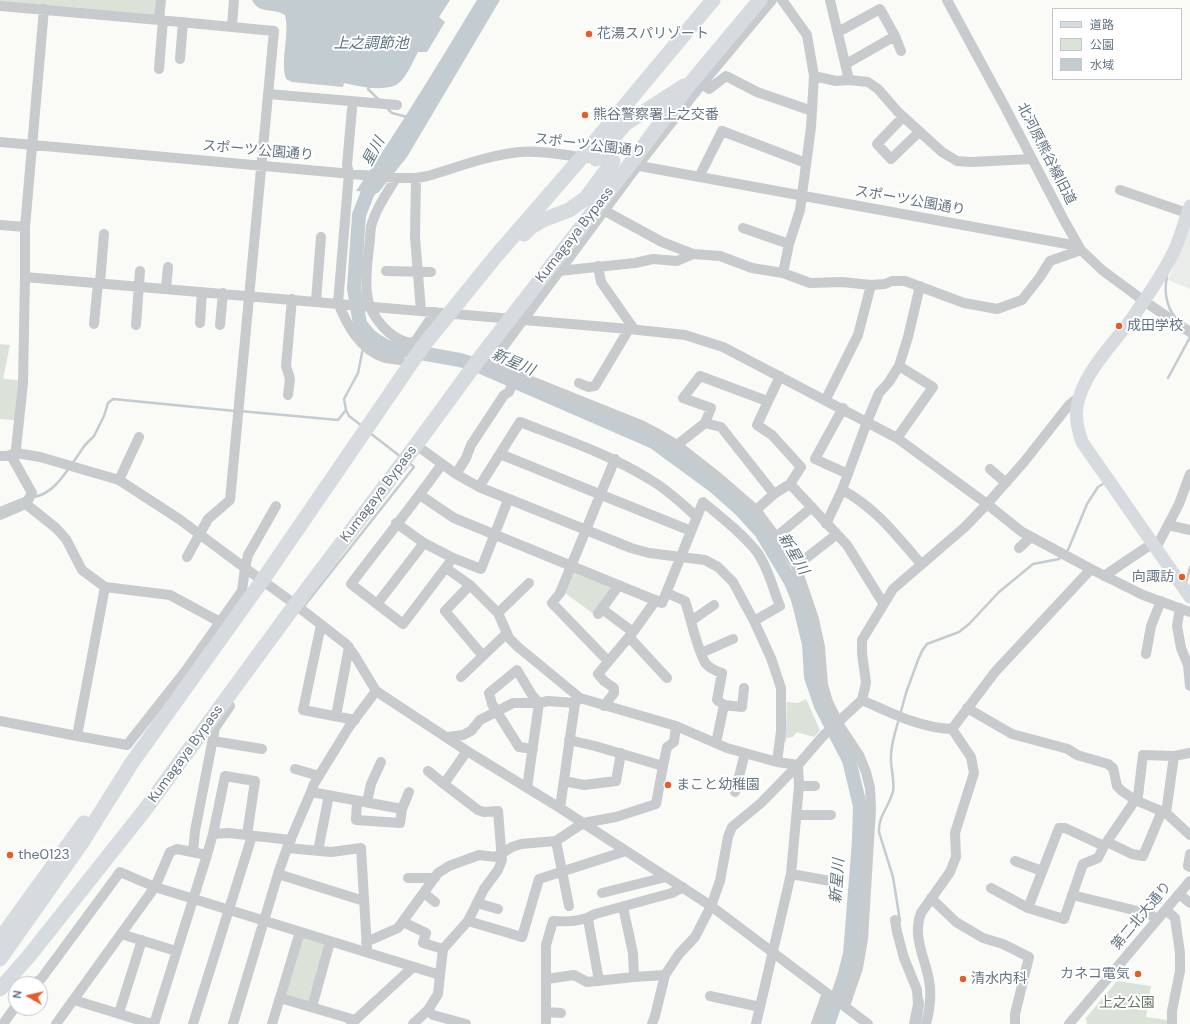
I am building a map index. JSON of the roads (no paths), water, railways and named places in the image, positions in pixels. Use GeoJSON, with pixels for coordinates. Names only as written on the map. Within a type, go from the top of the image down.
{"type":"FeatureCollection","features":[{"type":"Feature","properties":{"kind":"highway"},"geometry":{"type":"LineString","coordinates":[[589,158],[713,0]]}},
{"type":"Feature","properties":{"kind":"highway","name":"Kumagaya Bypass"},"geometry":{"type":"LineString","coordinates":[[0,989],[29,956],[144,811],[298,607],[466,376],[482,355],[516,320],[760,0]]}},
{"type":"Feature","properties":{"kind":"highway"},"geometry":{"type":"LineString","coordinates":[[0,939],[70,841],[131,764],[262,581],[365,429],[405,362],[423,346],[490,262],[589,158],[625,124],[682,86],[695,85]]}},
{"type":"Feature","properties":{"kind":"highway"},"geometry":{"type":"LineString","coordinates":[[490,262],[500,260],[531,227],[543,220],[569,210],[586,198],[613,161]]}},
{"type":"Feature","properties":{"kind":"highway"},"geometry":{"type":"LineString","coordinates":[[0,960],[81,844],[131,764]]}},
{"type":"Feature","properties":{"kind":"highway"},"geometry":{"type":"LineString","coordinates":[[0,999],[29,956]]}},
{"type":"Feature","properties":{"kind":"main road"},"geometry":{"type":"LineString","coordinates":[[1189,209],[1169,262],[1144,301],[1089,375],[1078,398],[1076,413],[1077,427],[1082,442],[1190,597]]}},
{"type":"Feature","properties":{"kind":"street"},"geometry":{"type":"LineString","coordinates":[[159,69],[161,0]]}},
{"type":"Feature","properties":{"kind":"street"},"geometry":{"type":"LineString","coordinates":[[232,26],[234,0]]}},
{"type":"Feature","properties":{"kind":"street"},"geometry":{"type":"LineString","coordinates":[[772,0],[695,85],[709,89],[726,76],[757,92],[812,111]]}},
{"type":"Feature","properties":{"kind":"street"},"geometry":{"type":"LineString","coordinates":[[782,0],[807,35],[814,76],[812,111],[800,210],[789,244],[784,274]]}},
{"type":"Feature","properties":{"kind":"street"},"geometry":{"type":"LineString","coordinates":[[830,0],[849,80]]}},
{"type":"Feature","properties":{"kind":"street","name":"北河原熊谷線旧道"},"geometry":{"type":"LineString","coordinates":[[947,0],[1080,248],[1102,270],[1190,332]]}},
{"type":"Feature","properties":{"kind":"street"},"geometry":{"type":"LineString","coordinates":[[0,6],[274,30],[230,500],[208,519],[187,556]]}},
{"type":"Feature","properties":{"kind":"street"},"geometry":{"type":"LineString","coordinates":[[0,515],[27,503],[32,492],[13,459],[16,453],[23,383],[25,227],[44,9]]}},
{"type":"Feature","properties":{"kind":"street"},"geometry":{"type":"LineString","coordinates":[[838,32],[880,9],[895,36],[901,51]]}},
{"type":"Feature","properties":{"kind":"street"},"geometry":{"type":"LineString","coordinates":[[180,59],[183,22]]}},
{"type":"Feature","properties":{"kind":"street"},"geometry":{"type":"LineString","coordinates":[[846,64],[895,36]]}},
{"type":"Feature","properties":{"kind":"street"},"geometry":{"type":"LineString","coordinates":[[814,76],[836,81],[849,80],[868,82],[878,89],[903,117],[919,132],[942,152],[957,161],[1032,160]]}},
{"type":"Feature","properties":{"kind":"street"},"geometry":{"type":"LineString","coordinates":[[268,94],[397,106]]}},
{"type":"Feature","properties":{"kind":"street"},"geometry":{"type":"LineString","coordinates":[[352,109],[347,165],[352,174],[338,303],[345,320],[361,342],[384,358],[405,362]]}},
{"type":"Feature","properties":{"kind":"street"},"geometry":{"type":"LineString","coordinates":[[903,117],[877,144],[891,159],[919,132]]}},
{"type":"Feature","properties":{"kind":"street"},"geometry":{"type":"LineString","coordinates":[[699,177],[722,131],[806,163]]}},
{"type":"Feature","properties":{"kind":"street","name":"スポーツ公園通り"},"geometry":{"type":"LineString","coordinates":[[0,142],[396,178],[416,178],[428,176],[503,154],[545,152],[613,161],[1080,248]]}},
{"type":"Feature","properties":{"kind":"street"},"geometry":{"type":"LineString","coordinates":[[634,165],[606,211],[559,271],[516,320],[492,362],[515,375],[644,426],[677,445],[719,478],[756,510],[796,566],[814,619],[820,647],[823,685],[828,702],[841,728],[859,755],[866,772],[870,788],[871,809],[863,939],[858,968],[844,1006]]}},
{"type":"Feature","properties":{"kind":"street"},"geometry":{"type":"LineString","coordinates":[[396,178],[375,216],[371,227],[366,276],[367,296],[376,318],[382,326],[394,337],[408,343],[414,343],[435,312]]}},
{"type":"Feature","properties":{"kind":"street"},"geometry":{"type":"LineString","coordinates":[[416,178],[415,237],[421,311]]}},
{"type":"Feature","properties":{"kind":"street"},"geometry":{"type":"LineString","coordinates":[[1120,190],[1189,209]]}},
{"type":"Feature","properties":{"kind":"street"},"geometry":{"type":"LineString","coordinates":[[606,211],[662,242],[693,254],[720,256],[752,268],[784,274],[810,283],[842,282],[871,285],[885,284],[892,281],[905,281],[964,303],[997,309],[1022,300],[1040,277],[1050,261],[1080,248]]}},
{"type":"Feature","properties":{"kind":"street"},"geometry":{"type":"LineString","coordinates":[[0,225],[25,227]]}},
{"type":"Feature","properties":{"kind":"street"},"geometry":{"type":"LineString","coordinates":[[743,228],[789,244]]}},
{"type":"Feature","properties":{"kind":"street"},"geometry":{"type":"LineString","coordinates":[[94,324],[104,234]]}},
{"type":"Feature","properties":{"kind":"street"},"geometry":{"type":"LineString","coordinates":[[316,301],[321,237]]}},
{"type":"Feature","properties":{"kind":"street"},"geometry":{"type":"LineString","coordinates":[[559,271],[653,259],[677,261],[693,254]]}},
{"type":"Feature","properties":{"kind":"street"},"geometry":{"type":"LineString","coordinates":[[598,266],[601,282],[632,329]]}},
{"type":"Feature","properties":{"kind":"street"},"geometry":{"type":"LineString","coordinates":[[166,288],[168,267]]}},
{"type":"Feature","properties":{"kind":"street"},"geometry":{"type":"LineString","coordinates":[[136,325],[140,271]]}},
{"type":"Feature","properties":{"kind":"street"},"geometry":{"type":"LineString","coordinates":[[386,271],[432,272]]}},
{"type":"Feature","properties":{"kind":"street"},"geometry":{"type":"LineString","coordinates":[[25,277],[632,329],[685,335],[703,340],[723,346],[826,399],[897,438],[987,504],[1022,532],[1143,595],[1190,612]]}},
{"type":"Feature","properties":{"kind":"street"},"geometry":{"type":"LineString","coordinates":[[826,399],[858,336],[871,285]]}},
{"type":"Feature","properties":{"kind":"street"},"geometry":{"type":"LineString","coordinates":[[826,524],[842,490],[879,393],[889,382],[899,366],[908,337],[920,286]]}},
{"type":"Feature","properties":{"kind":"street"},"geometry":{"type":"LineString","coordinates":[[200,323],[202,292]]}},
{"type":"Feature","properties":{"kind":"street"},"geometry":{"type":"LineString","coordinates":[[220,325],[223,293]]}},
{"type":"Feature","properties":{"kind":"street"},"geometry":{"type":"LineString","coordinates":[[288,395],[290,378],[286,366],[292,299]]}},
{"type":"Feature","properties":{"kind":"street"},"geometry":{"type":"LineString","coordinates":[[579,383],[588,387],[595,386],[632,329]]}},
{"type":"Feature","properties":{"kind":"street"},"geometry":{"type":"LineString","coordinates":[[897,438],[933,387],[899,366]]}},
{"type":"Feature","properties":{"kind":"street"},"geometry":{"type":"LineString","coordinates":[[456,474],[466,458],[471,445],[504,395],[509,392],[515,375]]}},
{"type":"Feature","properties":{"kind":"street"},"geometry":{"type":"LineString","coordinates":[[677,445],[705,423],[711,408],[683,398],[700,376],[767,401]]}},
{"type":"Feature","properties":{"kind":"street"},"geometry":{"type":"LineString","coordinates":[[756,510],[774,494],[790,484],[801,467],[772,435],[757,425],[780,376]]}},
{"type":"Feature","properties":{"kind":"street"},"geometry":{"type":"LineString","coordinates":[[652,1024],[665,976],[679,954],[695,937],[711,906],[720,881],[728,837],[732,827],[761,803],[798,765],[823,736],[862,700],[866,683],[862,654],[862,640],[883,603],[893,589],[965,527],[987,504],[1024,462],[1069,405],[1078,398]]}},
{"type":"Feature","properties":{"kind":"street"},"geometry":{"type":"LineString","coordinates":[[843,408],[815,459],[848,474]]}},
{"type":"Feature","properties":{"kind":"street"},"geometry":{"type":"LineString","coordinates":[[479,487],[520,422],[615,459],[666,490],[697,517]]}},
{"type":"Feature","properties":{"kind":"street"},"geometry":{"type":"LineString","coordinates":[[705,423],[721,427],[774,494]]}},
{"type":"Feature","properties":{"kind":"street"},"geometry":{"type":"LineString","coordinates":[[119,480],[138,437]]}},
{"type":"Feature","properties":{"kind":"street"},"geometry":{"type":"LineString","coordinates":[[0,456],[7,456],[16,453],[40,457],[72,465],[119,480],[179,519],[298,607],[349,647],[376,691],[683,887],[773,951],[866,1023]]}},
{"type":"Feature","properties":{"kind":"street"},"geometry":{"type":"LineString","coordinates":[[500,454],[692,531]]}},
{"type":"Feature","properties":{"kind":"street"},"geometry":{"type":"LineString","coordinates":[[408,455],[442,464],[479,487],[508,500],[631,548],[649,553],[705,560],[718,567],[733,582],[754,621],[771,658],[781,688],[781,732],[776,762]]}},
{"type":"Feature","properties":{"kind":"street"},"geometry":{"type":"LineString","coordinates":[[608,661],[552,603],[560,593],[615,459]]}},
{"type":"Feature","properties":{"kind":"street"},"geometry":{"type":"LineString","coordinates":[[442,464],[420,495],[350,584],[403,624],[453,558]]}},
{"type":"Feature","properties":{"kind":"street"},"geometry":{"type":"LineString","coordinates":[[990,469],[1006,482]]}},
{"type":"Feature","properties":{"kind":"street"},"geometry":{"type":"LineString","coordinates":[[1104,576],[1154,545],[1168,525],[1179,504],[1190,474]]}},
{"type":"Feature","properties":{"kind":"street"},"geometry":{"type":"LineString","coordinates":[[790,484],[847,545],[883,603]]}},
{"type":"Feature","properties":{"kind":"street"},"geometry":{"type":"LineString","coordinates":[[842,490],[855,496],[890,528],[921,564]]}},
{"type":"Feature","properties":{"kind":"street"},"geometry":{"type":"LineString","coordinates":[[420,495],[454,518],[662,603],[703,502],[740,533],[758,553],[768,573],[780,606],[754,621]]}},
{"type":"Feature","properties":{"kind":"street"},"geometry":{"type":"LineString","coordinates":[[396,524],[424,543],[453,558],[481,569],[508,500]]}},
{"type":"Feature","properties":{"kind":"street"},"geometry":{"type":"LineString","coordinates":[[27,503],[56,528],[66,539],[82,570],[106,587],[170,595],[220,622]]}},
{"type":"Feature","properties":{"kind":"street"},"geometry":{"type":"LineString","coordinates":[[0,721],[127,745],[187,669],[242,591],[244,568],[248,555],[276,506]]}},
{"type":"Feature","properties":{"kind":"street"},"geometry":{"type":"LineString","coordinates":[[776,537],[812,507]]}},
{"type":"Feature","properties":{"kind":"street"},"geometry":{"type":"LineString","coordinates":[[1168,525],[1190,530]]}},
{"type":"Feature","properties":{"kind":"street"},"geometry":{"type":"LineString","coordinates":[[796,566],[837,534]]}},
{"type":"Feature","properties":{"kind":"street"},"geometry":{"type":"LineString","coordinates":[[1019,548],[1031,537]]}},
{"type":"Feature","properties":{"kind":"street"},"geometry":{"type":"LineString","coordinates":[[377,604],[424,543]]}},
{"type":"Feature","properties":{"kind":"street"},"geometry":{"type":"LineString","coordinates":[[446,568],[470,585],[498,612],[509,638],[577,700]]}},
{"type":"Feature","properties":{"kind":"street"},"geometry":{"type":"LineString","coordinates":[[952,729],[995,672],[1091,569]]}},
{"type":"Feature","properties":{"kind":"street"},"geometry":{"type":"LineString","coordinates":[[498,612],[529,583]]}},
{"type":"Feature","properties":{"kind":"street"},"geometry":{"type":"LineString","coordinates":[[470,585],[445,611],[483,656]]}},
{"type":"Feature","properties":{"kind":"street"},"geometry":{"type":"LineString","coordinates":[[619,585],[600,612],[631,634],[667,678]]}},
{"type":"Feature","properties":{"kind":"street"},"geometry":{"type":"LineString","coordinates":[[77,736],[106,587]]}},
{"type":"Feature","properties":{"kind":"street"},"geometry":{"type":"LineString","coordinates":[[667,593],[685,601],[701,653],[706,664],[714,671],[722,673],[717,700],[724,705],[742,707],[744,688]]}},
{"type":"Feature","properties":{"kind":"street"},"geometry":{"type":"LineString","coordinates":[[604,706],[614,693],[614,688],[604,681],[598,674],[631,634],[656,600]]}},
{"type":"Feature","properties":{"kind":"street"},"geometry":{"type":"LineString","coordinates":[[1146,654],[1151,626],[1160,601]]}},
{"type":"Feature","properties":{"kind":"street"},"geometry":{"type":"LineString","coordinates":[[691,621],[714,605]]}},
{"type":"Feature","properties":{"kind":"street"},"geometry":{"type":"LineString","coordinates":[[193,852],[195,831],[215,728],[298,607]]}},
{"type":"Feature","properties":{"kind":"street"},"geometry":{"type":"LineString","coordinates":[[1180,608],[1177,626],[1181,648],[1188,665],[1190,686]]}},
{"type":"Feature","properties":{"kind":"street"},"geometry":{"type":"LineString","coordinates":[[321,625],[303,710],[355,720]]}},
{"type":"Feature","properties":{"kind":"street"},"geometry":{"type":"LineString","coordinates":[[461,677],[507,633]]}},
{"type":"Feature","properties":{"kind":"street"},"geometry":{"type":"LineString","coordinates":[[701,653],[733,639]]}},
{"type":"Feature","properties":{"kind":"street"},"geometry":{"type":"LineString","coordinates":[[336,716],[349,647]]}},
{"type":"Feature","properties":{"kind":"street"},"geometry":{"type":"LineString","coordinates":[[527,788],[533,749],[539,703],[532,695],[517,670],[490,694],[492,704],[498,711],[519,747],[533,749]]}},
{"type":"Feature","properties":{"kind":"street"},"geometry":{"type":"LineString","coordinates":[[233,1024],[278,874],[311,792],[319,776],[355,720],[376,691]]}},
{"type":"Feature","properties":{"kind":"street"},"geometry":{"type":"LineString","coordinates":[[448,737],[463,735],[471,731],[480,720],[513,703],[539,703],[548,701],[577,700],[676,726],[727,748],[776,762],[798,765]]}},
{"type":"Feature","properties":{"kind":"street"},"geometry":{"type":"LineString","coordinates":[[560,808],[569,740],[577,700]]}},
{"type":"Feature","properties":{"kind":"street"},"geometry":{"type":"LineString","coordinates":[[862,700],[906,720],[938,729],[952,729]]}},
{"type":"Feature","properties":{"kind":"street"},"geometry":{"type":"LineString","coordinates":[[716,743],[724,705]]}},
{"type":"Feature","properties":{"kind":"street"},"geometry":{"type":"LineString","coordinates":[[967,708],[1012,734],[1068,749],[1077,755],[1108,764],[1113,768],[1117,786],[1122,791],[1135,800],[1164,812],[1190,835]]}},
{"type":"Feature","properties":{"kind":"street"},"geometry":{"type":"LineString","coordinates":[[367,947],[398,928],[438,873],[449,866],[479,855],[496,857],[512,847],[521,844],[556,841],[582,823],[616,817],[656,804],[667,747],[674,742],[676,726]]}},
{"type":"Feature","properties":{"kind":"street"},"geometry":{"type":"LineString","coordinates":[[926,1024],[931,1002],[929,980],[921,951],[917,928],[921,913],[950,872],[956,857],[955,833],[974,773],[971,757],[952,729]]}},
{"type":"Feature","properties":{"kind":"street"},"geometry":{"type":"LineString","coordinates":[[569,740],[663,766]]}},
{"type":"Feature","properties":{"kind":"street"},"geometry":{"type":"LineString","coordinates":[[213,741],[262,749]]}},
{"type":"Feature","properties":{"kind":"street"},"geometry":{"type":"LineString","coordinates":[[444,784],[467,750]]}},
{"type":"Feature","properties":{"kind":"street"},"geometry":{"type":"LineString","coordinates":[[735,792],[745,753]]}},
{"type":"Feature","properties":{"kind":"street"},"geometry":{"type":"LineString","coordinates":[[991,888],[1028,908],[1064,919],[1083,864],[1098,858],[1105,844],[1138,796],[1143,755],[1174,756],[1190,753]]}},
{"type":"Feature","properties":{"kind":"street"},"geometry":{"type":"LineString","coordinates":[[564,781],[584,785],[616,780],[621,754]]}},
{"type":"Feature","properties":{"kind":"street"},"geometry":{"type":"LineString","coordinates":[[1028,908],[1059,828],[1065,828],[1132,854],[1143,856],[1164,812],[1174,756]]}},
{"type":"Feature","properties":{"kind":"street"},"geometry":{"type":"LineString","coordinates":[[381,762],[362,802],[356,820],[400,823],[402,809],[409,792]]}},
{"type":"Feature","properties":{"kind":"street"},"geometry":{"type":"LineString","coordinates":[[756,1024],[791,874],[799,786],[798,765]]}},
{"type":"Feature","properties":{"kind":"street"},"geometry":{"type":"LineString","coordinates":[[295,769],[319,776]]}},
{"type":"Feature","properties":{"kind":"street"},"geometry":{"type":"LineString","coordinates":[[428,771],[478,810],[484,812],[498,811],[502,854],[502,860],[498,870],[484,889],[468,921],[443,949],[438,994],[431,1017]]}},
{"type":"Feature","properties":{"kind":"street"},"geometry":{"type":"LineString","coordinates":[[74,1000],[153,1024],[207,855],[225,776],[255,781],[249,835],[229,910],[193,1024]]}},
{"type":"Feature","properties":{"kind":"street"},"geometry":{"type":"LineString","coordinates":[[799,786],[815,786]]}},
{"type":"Feature","properties":{"kind":"street"},"geometry":{"type":"LineString","coordinates":[[311,792],[402,809]]}},
{"type":"Feature","properties":{"kind":"street"},"geometry":{"type":"LineString","coordinates":[[318,851],[329,795]]}},
{"type":"Feature","properties":{"kind":"street"},"geometry":{"type":"LineString","coordinates":[[796,815],[831,815]]}},
{"type":"Feature","properties":{"kind":"street"},"geometry":{"type":"LineString","coordinates":[[213,834],[229,833],[249,835],[318,851],[331,852],[361,848],[367,947]]}},
{"type":"Feature","properties":{"kind":"street"},"geometry":{"type":"LineString","coordinates":[[556,841],[569,906]]}},
{"type":"Feature","properties":{"kind":"street"},"geometry":{"type":"LineString","coordinates":[[56,1024],[156,887],[170,852],[177,849],[207,855]]}},
{"type":"Feature","properties":{"kind":"street"},"geometry":{"type":"LineString","coordinates":[[468,921],[522,937],[539,879],[626,852]]}},
{"type":"Feature","properties":{"kind":"street"},"geometry":{"type":"LineString","coordinates":[[1190,854],[1188,866],[1190,868]]}},
{"type":"Feature","properties":{"kind":"street"},"geometry":{"type":"LineString","coordinates":[[1015,861],[1042,872]]}},
{"type":"Feature","properties":{"kind":"street"},"geometry":{"type":"LineString","coordinates":[[43,976],[120,872],[156,887],[330,942],[367,947],[413,967],[440,975]]}},
{"type":"Feature","properties":{"kind":"street"},"geometry":{"type":"LineString","coordinates":[[278,874],[364,901]]}},
{"type":"Feature","properties":{"kind":"street"},"geometry":{"type":"LineString","coordinates":[[791,874],[836,882]]}},
{"type":"Feature","properties":{"kind":"street"},"geometry":{"type":"LineString","coordinates":[[602,893],[666,877]]}},
{"type":"Feature","properties":{"kind":"street"},"geometry":{"type":"LineString","coordinates":[[408,878],[435,878]]}},
{"type":"Feature","properties":{"kind":"street","name":"第二北大通り"},"geometry":{"type":"LineString","coordinates":[[1069,1024],[1190,881]]}},
{"type":"Feature","properties":{"kind":"street"},"geometry":{"type":"LineString","coordinates":[[546,1024],[546,945],[553,920],[564,922],[588,919],[595,914],[672,893],[683,887]]}},
{"type":"Feature","properties":{"kind":"street"},"geometry":{"type":"LineString","coordinates":[[424,893],[435,902]]}},
{"type":"Feature","properties":{"kind":"street"},"geometry":{"type":"LineString","coordinates":[[1179,894],[1190,903]]}},
{"type":"Feature","properties":{"kind":"street"},"geometry":{"type":"LineString","coordinates":[[1072,895],[1150,914],[1157,920]]}},
{"type":"Feature","properties":{"kind":"street"},"geometry":{"type":"LineString","coordinates":[[931,898],[956,922],[983,938],[1003,944],[1029,957],[1015,1014],[1015,1024]]}},
{"type":"Feature","properties":{"kind":"street"},"geometry":{"type":"LineString","coordinates":[[477,902],[498,909]]}},
{"type":"Feature","properties":{"kind":"street"},"geometry":{"type":"LineString","coordinates":[[623,907],[633,953],[634,977]]}},
{"type":"Feature","properties":{"kind":"street"},"geometry":{"type":"LineString","coordinates":[[1166,910],[1175,918],[1180,953],[1185,971],[1172,1011],[1172,1024]]}},
{"type":"Feature","properties":{"kind":"street"},"geometry":{"type":"LineString","coordinates":[[588,919],[599,981]]}},
{"type":"Feature","properties":{"kind":"street"},"geometry":{"type":"LineString","coordinates":[[896,920],[897,932],[904,958],[917,990],[918,1004],[914,1024]]}},
{"type":"Feature","properties":{"kind":"street"},"geometry":{"type":"LineString","coordinates":[[403,922],[426,933],[423,943],[443,949]]}},
{"type":"Feature","properties":{"kind":"street"},"geometry":{"type":"LineString","coordinates":[[272,1024],[300,932]]}},
{"type":"Feature","properties":{"kind":"street"},"geometry":{"type":"LineString","coordinates":[[121,934],[176,951]]}},
{"type":"Feature","properties":{"kind":"street"},"geometry":{"type":"LineString","coordinates":[[119,1013],[142,940]]}},
{"type":"Feature","properties":{"kind":"street"},"geometry":{"type":"LineString","coordinates":[[312,1008],[330,942]]}},
{"type":"Feature","properties":{"kind":"street"},"geometry":{"type":"LineString","coordinates":[[280,998],[353,1022],[413,967]]}},
{"type":"Feature","properties":{"kind":"street"},"geometry":{"type":"LineString","coordinates":[[547,979],[574,975],[587,982],[634,977],[665,976]]}},
{"type":"Feature","properties":{"kind":"street"},"geometry":{"type":"LineString","coordinates":[[816,1024],[828,993]]}},
{"type":"Feature","properties":{"kind":"street"},"geometry":{"type":"LineString","coordinates":[[710,996],[760,1007]]}},
{"type":"Feature","properties":{"kind":"street"},"geometry":{"type":"LineString","coordinates":[[546,1012],[562,1013]]}},
{"type":"Feature","properties":{"kind":"street"},"geometry":{"type":"LineString","coordinates":[[413,1024],[431,1017],[466,1024]]}},
{"type":"Feature","properties":{"kind":"water","name":"上之調節池"},"geometry":{"type":"Polygon","coordinates":[[[252,0],[450,0],[439,17],[445,22],[427,52],[418,52],[404,78],[396,85],[373,88],[344,83],[343,87],[292,82],[286,79],[284,71],[286,31],[285,15],[276,11],[258,8],[252,0]]]}},
{"type":"Feature","properties":{"kind":"water"},"geometry":{"type":"Polygon","coordinates":[[[477,0],[500,0],[407,157],[378,193],[356,191],[403,120],[477,0]]]}},
{"type":"Feature","properties":{"kind":"waterway"},"geometry":{"type":"LineString","coordinates":[[369,87],[368,89],[379,100]]}},
{"type":"Feature","properties":{"kind":"waterway"},"geometry":{"type":"LineString","coordinates":[[387,108],[392,113],[407,117]]}},
{"type":"Feature","properties":{"kind":"waterway","name":"新星川"},"geometry":{"type":"LineString","coordinates":[[380,178],[368,192],[359,215],[354,288],[360,324],[369,335],[387,347],[460,360],[479,366],[654,442],[714,486],[741,510],[761,532],[791,582],[798,599],[809,644],[811,677],[821,706],[849,760],[860,806],[859,841],[850,954],[828,1024]]}},
{"type":"Feature","properties":{"kind":"waterway"},"geometry":{"type":"LineString","coordinates":[[1167,277],[1166,298],[1175,317]]}},
{"type":"Feature","properties":{"kind":"waterway"},"geometry":{"type":"LineString","coordinates":[[365,344],[369,335]]}},
{"type":"Feature","properties":{"kind":"waterway"},"geometry":{"type":"LineString","coordinates":[[1168,378],[1190,337]]}},
{"type":"Feature","properties":{"kind":"waterway"},"geometry":{"type":"LineString","coordinates":[[362,426],[349,416],[344,399],[358,373],[363,348]]}},
{"type":"Feature","properties":{"kind":"waterway"},"geometry":{"type":"LineString","coordinates":[[72,464],[85,445],[94,436],[104,416],[108,403],[113,399],[235,411]]}},
{"type":"Feature","properties":{"kind":"waterway"},"geometry":{"type":"LineString","coordinates":[[240,411],[338,420],[346,410]]}},
{"type":"Feature","properties":{"kind":"waterway"},"geometry":{"type":"LineString","coordinates":[[370,433],[401,457]]}},
{"type":"Feature","properties":{"kind":"waterway"},"geometry":{"type":"LineString","coordinates":[[305,605],[414,467],[408,462]]}},
{"type":"Feature","properties":{"kind":"waterway"},"geometry":{"type":"LineString","coordinates":[[34,497],[50,490],[69,468]]}},
{"type":"Feature","properties":{"kind":"waterway"},"geometry":{"type":"LineString","coordinates":[[1065,553],[1068,550],[1087,504],[1098,487],[1106,482]]}},
{"type":"Feature","properties":{"kind":"waterway"},"geometry":{"type":"LineString","coordinates":[[0,508],[25,498]]}},
{"type":"Feature","properties":{"kind":"waterway"},"geometry":{"type":"LineString","coordinates":[[900,715],[918,660],[927,644],[959,632],[969,624],[999,592],[1033,564],[1059,559],[1062,556]]}},
{"type":"Feature","properties":{"kind":"waterway"},"geometry":{"type":"LineString","coordinates":[[1186,583],[1190,567]]}},
{"type":"Feature","properties":{"kind":"waterway"},"geometry":{"type":"LineString","coordinates":[[899,719],[891,751],[893,791],[880,821],[879,832],[893,877],[900,921]]}},
{"type":"Feature","properties":{"kind":"waterway"},"geometry":{"type":"LineString","coordinates":[[920,1024],[923,1003],[922,999]]}},
{"type":"Feature","properties":{"kind":"place","name":"花湯スパリゾート"},"geometry":{"type":"Point","coordinates":[589,34]}},
{"type":"Feature","properties":{"kind":"place","name":"熊谷警察署上之交番"},"geometry":{"type":"Point","coordinates":[585,115]}},
{"type":"Feature","properties":{"kind":"place","name":"成田学校"},"geometry":{"type":"Point","coordinates":[1119,326]}},
{"type":"Feature","properties":{"kind":"place","name":"向諏訪"},"geometry":{"type":"Point","coordinates":[1182,577]}},
{"type":"Feature","properties":{"kind":"place","name":"まこと幼稚園"},"geometry":{"type":"Point","coordinates":[668,785]}},
{"type":"Feature","properties":{"kind":"place","name":"the0123"},"geometry":{"type":"Point","coordinates":[10,855]}},
{"type":"Feature","properties":{"kind":"place","name":"カネコ電気"},"geometry":{"type":"Point","coordinates":[1138,974]}},
{"type":"Feature","properties":{"kind":"place","name":"清水内科"},"geometry":{"type":"Point","coordinates":[963,979]}},
{"type":"Feature","properties":{"kind":"water label","name":"星川"},"geometry":{"type":"Point","coordinates":[374,152]}},
{"type":"Feature","properties":{"kind":"park label","name":"上之公園"},"geometry":{"type":"Point","coordinates":[1127,1003]}}]}
